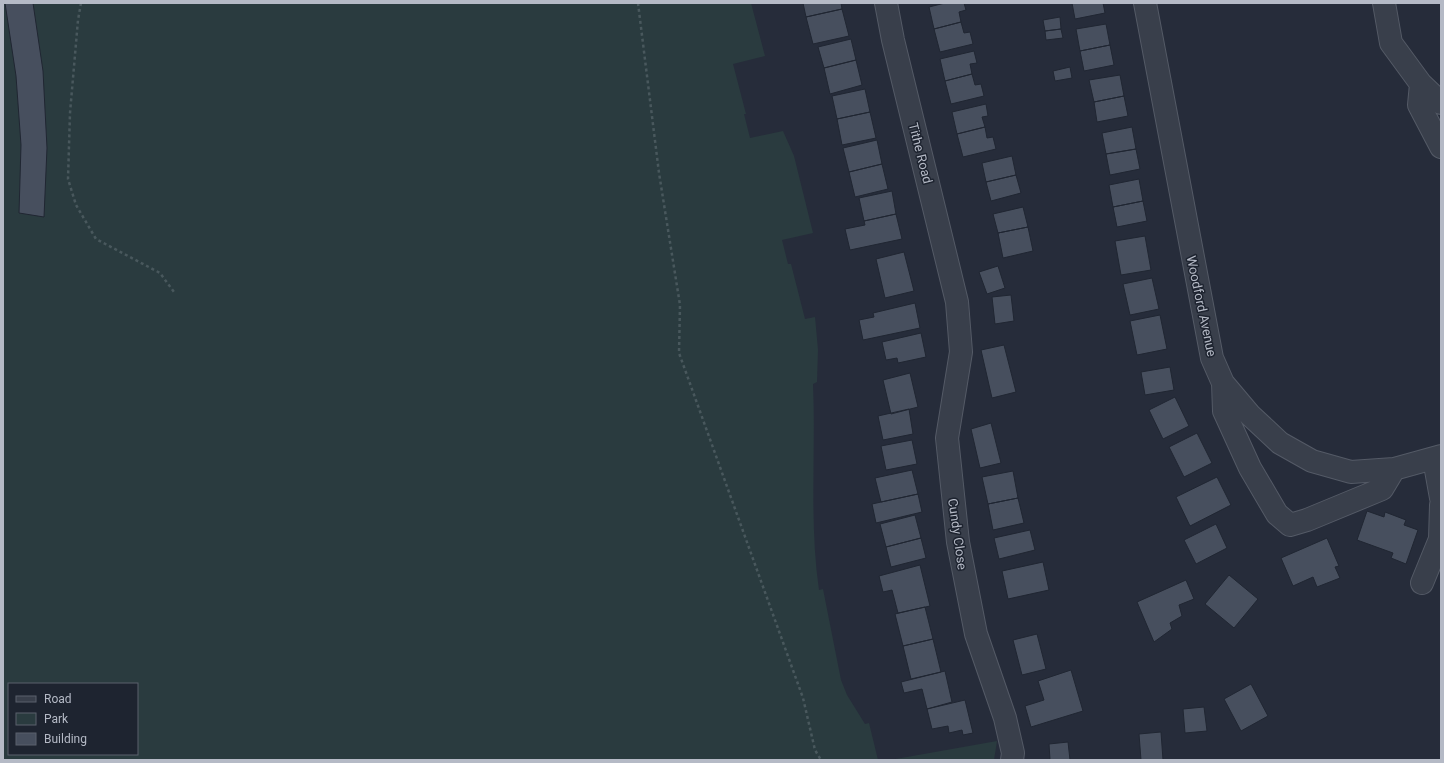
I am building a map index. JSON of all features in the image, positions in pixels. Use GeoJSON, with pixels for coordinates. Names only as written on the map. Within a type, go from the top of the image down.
{"type":"FeatureCollection","features":[{"type":"Feature","properties":{"kind":"street","name":"Tithe Road"},"geometry":{"type":"LineString","coordinates":[[886,3],[893,40],[958,302]]}},
{"type":"Feature","properties":{"kind":"street","name":"Woodford Avenue"},"geometry":{"type":"LineString","coordinates":[[1145,3],[1212,358],[1223,383],[1250,415],[1280,443],[1312,461],[1351,472],[1394,469],[1437,457]]}},
{"type":"Feature","properties":{"kind":"street"},"geometry":{"type":"LineString","coordinates":[[1384,3],[1391,43],[1421,84],[1441,103]]}},
{"type":"Feature","properties":{"kind":"street"},"geometry":{"type":"LineString","coordinates":[[1421,84],[1419,105],[1441,148]]}},
{"type":"Feature","properties":{"kind":"street","name":"Cundy Close"},"geometry":{"type":"LineString","coordinates":[[958,302],[961,352],[947,438],[958,542],[976,634],[1005,718],[1013,753],[1012,760]]}},
{"type":"Feature","properties":{"kind":"street"},"geometry":{"type":"LineString","coordinates":[[1223,383],[1224,411],[1250,468],[1277,514],[1290,525],[1307,520],[1382,489],[1394,469]]}},
{"type":"Feature","properties":{"kind":"street"},"geometry":{"type":"LineString","coordinates":[[1437,457],[1441,498]]}},
{"type":"Feature","properties":{"kind":"street"},"geometry":{"type":"LineString","coordinates":[[1422,583],[1440,539],[1441,505]]}},
{"type":"Feature","properties":{"kind":"path"},"geometry":{"type":"LineString","coordinates":[[81,3],[78,20],[70,113],[68,179],[76,204],[96,239],[160,273],[174,292]]}},
{"type":"Feature","properties":{"kind":"path"},"geometry":{"type":"LineString","coordinates":[[638,3],[659,173],[680,305],[679,353],[803,698],[815,750],[821,760]]}},
{"type":"Feature","properties":{"kind":"green space"},"geometry":{"type":"Polygon","coordinates":[[[3,3],[751,3],[765,56],[733,64],[746,114],[744,114],[750,138],[783,131],[794,156],[813,233],[782,240],[788,264],[791,264],[805,319],[815,317],[818,350],[817,382],[813,384],[813,512],[819,590],[823,589],[841,680],[847,695],[865,724],[869,723],[878,760],[3,760],[3,3]]]}},
{"type":"Feature","properties":{"kind":"green space"},"geometry":{"type":"Polygon","coordinates":[[[997,741],[994,760],[890,760],[997,741]]]}},
{"type":"Feature","properties":{"kind":"building"},"geometry":{"type":"Polygon","coordinates":[[[5,3],[33,3],[43,71],[47,148],[44,217],[19,213],[21,145],[16,76],[5,3]]]}},
{"type":"Feature","properties":{"kind":"building"},"geometry":{"type":"Polygon","coordinates":[[[803,3],[841,3],[842,9],[806,17],[803,3]]]}},
{"type":"Feature","properties":{"kind":"building"},"geometry":{"type":"Polygon","coordinates":[[[945,3],[964,3],[966,10],[959,12],[961,22],[934,29],[929,7],[945,3]]]}},
{"type":"Feature","properties":{"kind":"building"},"geometry":{"type":"Polygon","coordinates":[[[1072,3],[1103,3],[1105,13],[1075,19],[1072,3]]]}},
{"type":"Feature","properties":{"kind":"building"},"geometry":{"type":"Polygon","coordinates":[[[842,9],[849,36],[813,44],[806,17],[842,9]]]}},
{"type":"Feature","properties":{"kind":"building"},"geometry":{"type":"Polygon","coordinates":[[[1060,17],[1061,29],[1045,31],[1043,20],[1060,17]]]}},
{"type":"Feature","properties":{"kind":"building"},"geometry":{"type":"Polygon","coordinates":[[[961,22],[964,33],[970,32],[973,44],[940,52],[934,29],[961,22]]]}},
{"type":"Feature","properties":{"kind":"building"},"geometry":{"type":"Polygon","coordinates":[[[1106,24],[1110,45],[1080,51],[1076,29],[1106,24]]]}},
{"type":"Feature","properties":{"kind":"building"},"geometry":{"type":"Polygon","coordinates":[[[1061,29],[1063,38],[1046,40],[1045,31],[1061,29]]]}},
{"type":"Feature","properties":{"kind":"building"},"geometry":{"type":"Polygon","coordinates":[[[851,39],[856,60],[824,68],[818,47],[851,39]]]}},
{"type":"Feature","properties":{"kind":"building"},"geometry":{"type":"Polygon","coordinates":[[[1110,45],[1114,65],[1084,71],[1080,51],[1110,45]]]}},
{"type":"Feature","properties":{"kind":"building"},"geometry":{"type":"Polygon","coordinates":[[[974,51],[977,63],[970,64],[972,74],[945,81],[940,59],[974,51]]]}},
{"type":"Feature","properties":{"kind":"building"},"geometry":{"type":"Polygon","coordinates":[[[856,60],[862,85],[830,94],[824,68],[856,60]]]}},
{"type":"Feature","properties":{"kind":"building"},"geometry":{"type":"Polygon","coordinates":[[[1070,67],[1072,78],[1055,81],[1053,71],[1070,67]]]}},
{"type":"Feature","properties":{"kind":"building"},"geometry":{"type":"Polygon","coordinates":[[[972,74],[975,85],[981,84],[984,96],[951,104],[945,81],[972,74]]]}},
{"type":"Feature","properties":{"kind":"building"},"geometry":{"type":"Polygon","coordinates":[[[1120,75],[1124,96],[1094,102],[1089,80],[1120,75]]]}},
{"type":"Feature","properties":{"kind":"building"},"geometry":{"type":"Polygon","coordinates":[[[865,89],[870,112],[837,119],[832,96],[865,89]]]}},
{"type":"Feature","properties":{"kind":"building"},"geometry":{"type":"Polygon","coordinates":[[[1124,96],[1128,116],[1097,122],[1094,102],[1124,96]]]}},
{"type":"Feature","properties":{"kind":"building"},"geometry":{"type":"Polygon","coordinates":[[[986,104],[988,116],[982,117],[985,127],[957,134],[952,112],[986,104]]]}},
{"type":"Feature","properties":{"kind":"building"},"geometry":{"type":"Polygon","coordinates":[[[870,112],[876,138],[842,145],[837,119],[870,112]]]}},
{"type":"Feature","properties":{"kind":"building"},"geometry":{"type":"Polygon","coordinates":[[[985,127],[987,138],[993,137],[996,149],[963,157],[957,134],[985,127]]]}},
{"type":"Feature","properties":{"kind":"building"},"geometry":{"type":"Polygon","coordinates":[[[1132,127],[1136,149],[1106,154],[1102,133],[1132,127]]]}},
{"type":"Feature","properties":{"kind":"building"},"geometry":{"type":"Polygon","coordinates":[[[877,140],[882,164],[849,172],[843,148],[877,140]]]}},
{"type":"Feature","properties":{"kind":"building"},"geometry":{"type":"Polygon","coordinates":[[[1136,149],[1140,169],[1110,175],[1106,154],[1136,149]]]}},
{"type":"Feature","properties":{"kind":"building"},"geometry":{"type":"Polygon","coordinates":[[[1012,156],[1016,175],[986,182],[982,163],[1012,156]]]}},
{"type":"Feature","properties":{"kind":"building"},"geometry":{"type":"Polygon","coordinates":[[[882,164],[888,189],[855,197],[849,172],[882,164]]]}},
{"type":"Feature","properties":{"kind":"building"},"geometry":{"type":"Polygon","coordinates":[[[1016,175],[1021,193],[991,201],[986,182],[1016,175]]]}},
{"type":"Feature","properties":{"kind":"building"},"geometry":{"type":"Polygon","coordinates":[[[1139,179],[1143,201],[1113,207],[1109,185],[1139,179]]]}},
{"type":"Feature","properties":{"kind":"building"},"geometry":{"type":"Polygon","coordinates":[[[892,191],[896,214],[864,221],[859,198],[892,191]]]}},
{"type":"Feature","properties":{"kind":"building"},"geometry":{"type":"Polygon","coordinates":[[[1143,201],[1147,221],[1117,227],[1113,207],[1143,201]]]}},
{"type":"Feature","properties":{"kind":"building"},"geometry":{"type":"Polygon","coordinates":[[[1023,207],[1028,227],[998,233],[993,214],[1023,207]]]}},
{"type":"Feature","properties":{"kind":"building"},"geometry":{"type":"Polygon","coordinates":[[[896,214],[902,239],[850,250],[845,229],[865,225],[864,221],[896,214]]]}},
{"type":"Feature","properties":{"kind":"building"},"geometry":{"type":"Polygon","coordinates":[[[1028,227],[1033,251],[1003,258],[998,233],[1028,227]]]}},
{"type":"Feature","properties":{"kind":"building"},"geometry":{"type":"Polygon","coordinates":[[[1145,236],[1151,270],[1121,275],[1115,241],[1145,236]]]}},
{"type":"Feature","properties":{"kind":"building"},"geometry":{"type":"Polygon","coordinates":[[[904,252],[914,291],[885,298],[876,259],[904,252]]]}},
{"type":"Feature","properties":{"kind":"building"},"geometry":{"type":"Polygon","coordinates":[[[998,266],[1005,288],[987,294],[979,272],[998,266]]]}},
{"type":"Feature","properties":{"kind":"building"},"geometry":{"type":"Polygon","coordinates":[[[1152,278],[1159,309],[1130,315],[1123,284],[1152,278]]]}},
{"type":"Feature","properties":{"kind":"building"},"geometry":{"type":"Polygon","coordinates":[[[1011,295],[1014,321],[995,324],[992,297],[1011,295]]]}},
{"type":"Feature","properties":{"kind":"building"},"geometry":{"type":"Polygon","coordinates":[[[915,303],[920,328],[863,340],[859,320],[874,317],[873,313],[915,303]]]}},
{"type":"Feature","properties":{"kind":"building"},"geometry":{"type":"Polygon","coordinates":[[[1160,315],[1167,349],[1137,355],[1130,321],[1160,315]]]}},
{"type":"Feature","properties":{"kind":"building"},"geometry":{"type":"Polygon","coordinates":[[[921,333],[926,357],[898,363],[897,358],[886,360],[882,342],[921,333]]]}},
{"type":"Feature","properties":{"kind":"building"},"geometry":{"type":"Polygon","coordinates":[[[1004,345],[1016,392],[992,398],[981,350],[1004,345]]]}},
{"type":"Feature","properties":{"kind":"building"},"geometry":{"type":"Polygon","coordinates":[[[1170,367],[1174,390],[1145,395],[1141,372],[1170,367]]]}},
{"type":"Feature","properties":{"kind":"building"},"geometry":{"type":"Polygon","coordinates":[[[910,373],[918,407],[891,414],[883,380],[910,373]]]}},
{"type":"Feature","properties":{"kind":"building"},"geometry":{"type":"Polygon","coordinates":[[[1175,397],[1189,426],[1163,439],[1149,410],[1175,397]]]}},
{"type":"Feature","properties":{"kind":"building"},"geometry":{"type":"Polygon","coordinates":[[[909,409],[913,434],[883,440],[878,416],[909,409]]]}},
{"type":"Feature","properties":{"kind":"building"},"geometry":{"type":"Polygon","coordinates":[[[991,423],[1001,463],[980,468],[971,429],[991,423]]]}},
{"type":"Feature","properties":{"kind":"building"},"geometry":{"type":"Polygon","coordinates":[[[1197,433],[1212,463],[1184,477],[1169,447],[1197,433]]]}},
{"type":"Feature","properties":{"kind":"building"},"geometry":{"type":"Polygon","coordinates":[[[912,440],[917,464],[886,470],[881,446],[912,440]]]}},
{"type":"Feature","properties":{"kind":"building"},"geometry":{"type":"Polygon","coordinates":[[[912,470],[918,494],[881,502],[875,478],[912,470]]]}},
{"type":"Feature","properties":{"kind":"building"},"geometry":{"type":"Polygon","coordinates":[[[1013,471],[1018,498],[988,504],[982,477],[1013,471]]]}},
{"type":"Feature","properties":{"kind":"building"},"geometry":{"type":"Polygon","coordinates":[[[1217,477],[1231,505],[1190,526],[1176,497],[1217,477]]]}},
{"type":"Feature","properties":{"kind":"building"},"geometry":{"type":"Polygon","coordinates":[[[918,494],[922,512],[876,523],[872,504],[918,494]]]}},
{"type":"Feature","properties":{"kind":"building"},"geometry":{"type":"Polygon","coordinates":[[[1018,498],[1024,523],[993,530],[988,504],[1018,498]]]}},
{"type":"Feature","properties":{"kind":"building"},"geometry":{"type":"Polygon","coordinates":[[[1367,511],[1384,517],[1385,512],[1406,520],[1404,525],[1418,530],[1406,564],[1391,558],[1393,553],[1357,540],[1367,511]]]}},
{"type":"Feature","properties":{"kind":"building"},"geometry":{"type":"Polygon","coordinates":[[[915,515],[921,538],[886,547],[880,524],[915,515]]]}},
{"type":"Feature","properties":{"kind":"building"},"geometry":{"type":"Polygon","coordinates":[[[1216,524],[1227,548],[1196,564],[1184,540],[1216,524]]]}},
{"type":"Feature","properties":{"kind":"building"},"geometry":{"type":"Polygon","coordinates":[[[1030,530],[1035,550],[999,559],[994,538],[1030,530]]]}},
{"type":"Feature","properties":{"kind":"building"},"geometry":{"type":"Polygon","coordinates":[[[921,538],[926,558],[891,567],[886,547],[921,538]]]}},
{"type":"Feature","properties":{"kind":"building"},"geometry":{"type":"Polygon","coordinates":[[[1327,538],[1339,566],[1335,567],[1340,578],[1317,587],[1313,577],[1293,586],[1281,558],[1327,538]]]}},
{"type":"Feature","properties":{"kind":"building"},"geometry":{"type":"Polygon","coordinates":[[[1043,562],[1049,590],[1008,599],[1002,571],[1043,562]]]}},
{"type":"Feature","properties":{"kind":"building"},"geometry":{"type":"Polygon","coordinates":[[[920,565],[930,606],[898,613],[892,590],[883,592],[879,576],[920,565]]]}},
{"type":"Feature","properties":{"kind":"building"},"geometry":{"type":"Polygon","coordinates":[[[1229,575],[1258,599],[1234,628],[1205,604],[1229,575]]]}},
{"type":"Feature","properties":{"kind":"building"},"geometry":{"type":"Polygon","coordinates":[[[1186,580],[1194,599],[1179,605],[1182,616],[1170,623],[1172,629],[1154,642],[1137,602],[1186,580]]]}},
{"type":"Feature","properties":{"kind":"building"},"geometry":{"type":"Polygon","coordinates":[[[925,607],[933,639],[903,646],[895,614],[925,607]]]}},
{"type":"Feature","properties":{"kind":"building"},"geometry":{"type":"Polygon","coordinates":[[[1037,634],[1046,669],[1022,675],[1013,640],[1037,634]]]}},
{"type":"Feature","properties":{"kind":"building"},"geometry":{"type":"Polygon","coordinates":[[[933,639],[941,672],[911,679],[903,646],[933,639]]]}},
{"type":"Feature","properties":{"kind":"building"},"geometry":{"type":"Polygon","coordinates":[[[1071,670],[1083,711],[1031,727],[1025,706],[1044,700],[1038,681],[1071,670]]]}},
{"type":"Feature","properties":{"kind":"building"},"geometry":{"type":"Polygon","coordinates":[[[945,671],[952,702],[927,709],[922,689],[904,693],[901,682],[945,671]]]}},
{"type":"Feature","properties":{"kind":"building"},"geometry":{"type":"Polygon","coordinates":[[[1251,684],[1268,716],[1241,731],[1224,699],[1251,684]]]}},
{"type":"Feature","properties":{"kind":"building"},"geometry":{"type":"Polygon","coordinates":[[[965,700],[973,733],[963,735],[962,730],[949,733],[948,726],[932,729],[927,709],[965,700]]]}},
{"type":"Feature","properties":{"kind":"building"},"geometry":{"type":"Polygon","coordinates":[[[1204,707],[1207,731],[1185,733],[1183,709],[1204,707]]]}},
{"type":"Feature","properties":{"kind":"building"},"geometry":{"type":"Polygon","coordinates":[[[1161,732],[1163,760],[1141,760],[1139,734],[1161,732]]]}},
{"type":"Feature","properties":{"kind":"building"},"geometry":{"type":"Polygon","coordinates":[[[1068,742],[1070,760],[1050,760],[1049,744],[1068,742]]]}}]}
